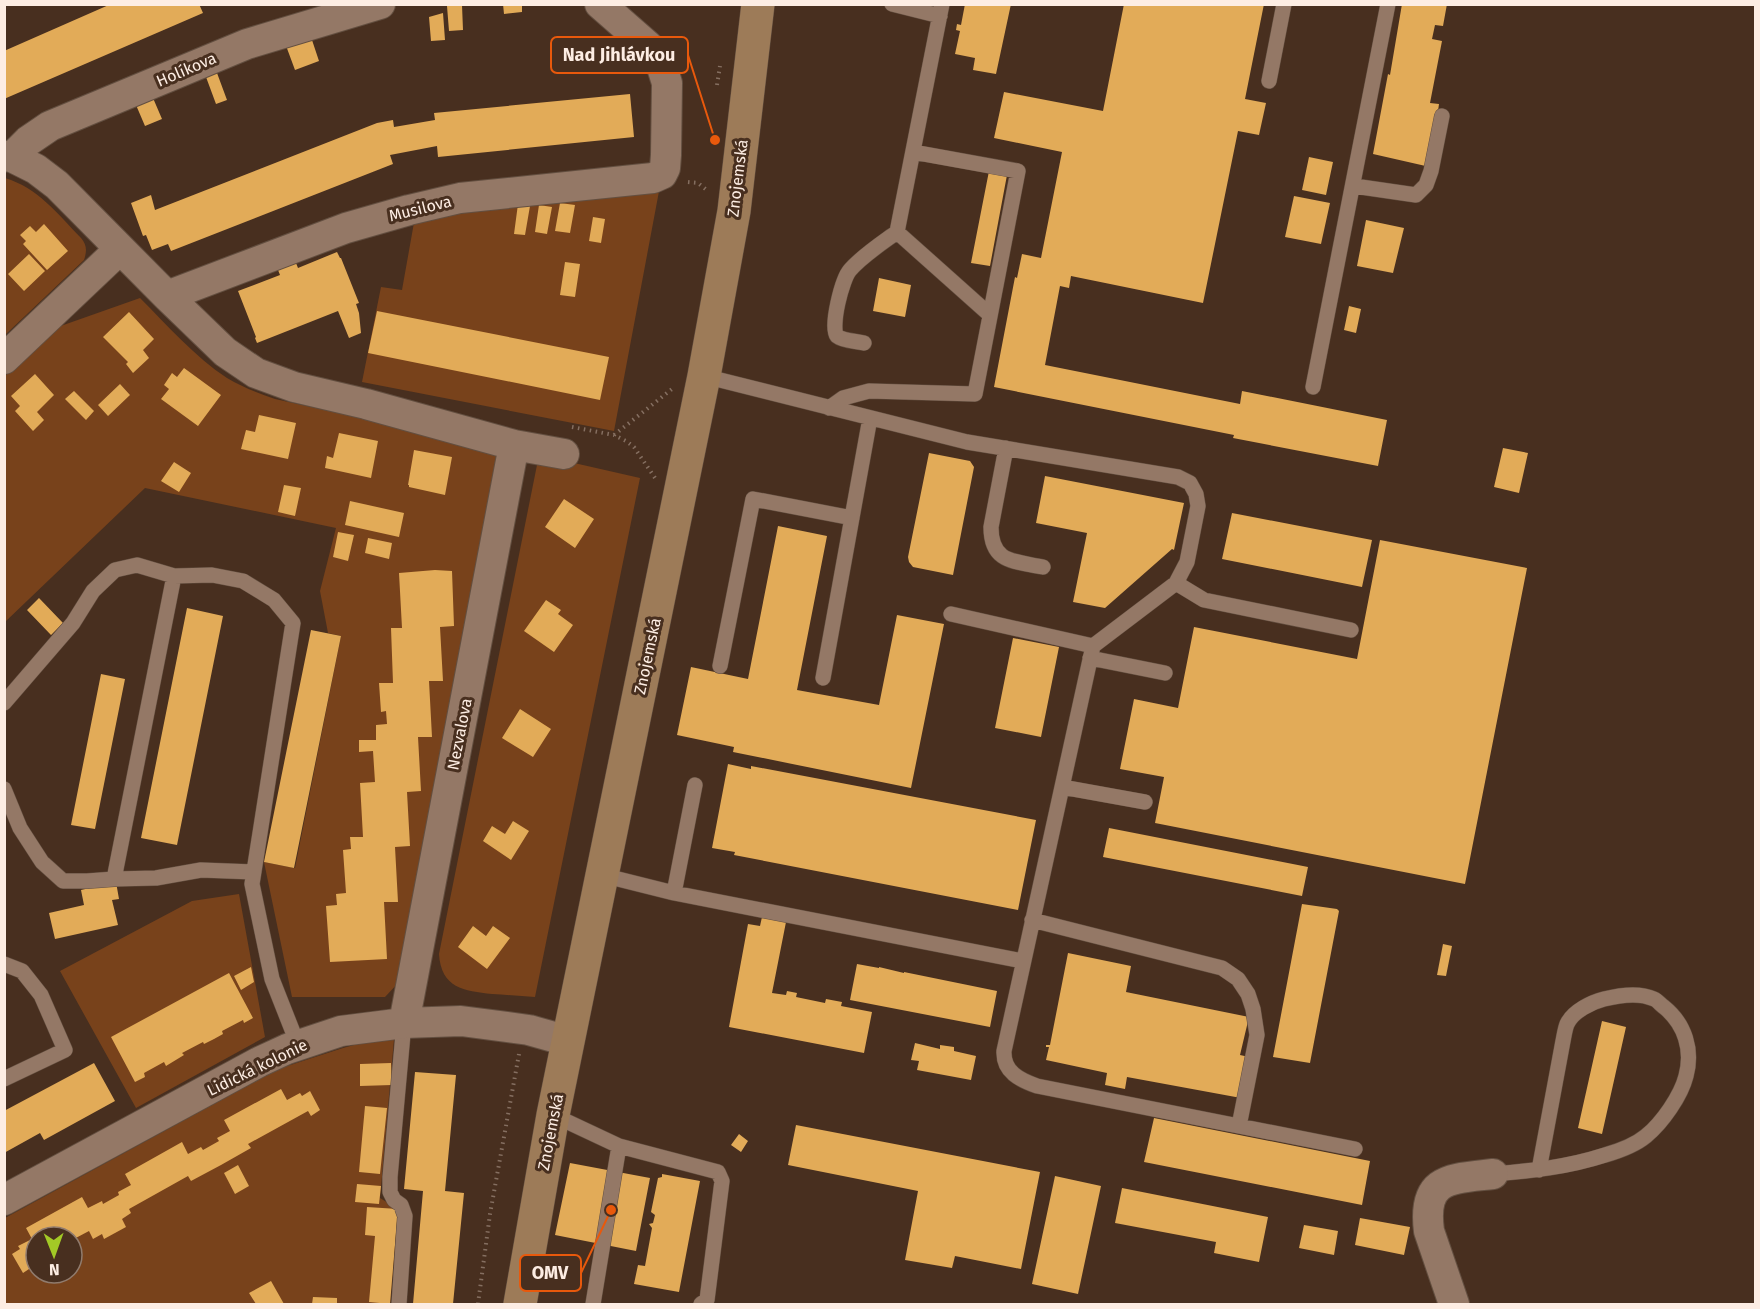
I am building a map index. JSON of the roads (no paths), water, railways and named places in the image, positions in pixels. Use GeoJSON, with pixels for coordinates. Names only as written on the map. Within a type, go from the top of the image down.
{"type":"FeatureCollection","features":[{"type":"Feature","properties":{"kind":"main road","name":"Znojemská"},"geometry":{"type":"LineString","coordinates":[[520,1305],[553,1115],[704,376],[734,211],[758,4]]}},
{"type":"Feature","properties":{"kind":"street","name":"Holíkova"},"geometry":{"type":"LineString","coordinates":[[8,156],[50,126],[248,44],[381,4]]}},
{"type":"Feature","properties":{"kind":"street","name":"Musilova"},"geometry":{"type":"LineString","coordinates":[[167,296],[346,228],[410,210],[460,198],[653,178],[662,174],[665,168],[667,84],[661,64],[648,46],[600,4]]}},
{"type":"Feature","properties":{"kind":"street"},"geometry":{"type":"LineString","coordinates":[[8,156],[36,169],[57,185],[225,352],[256,373],[294,387],[514,445],[564,454]]}},
{"type":"Feature","properties":{"kind":"street"},"geometry":{"type":"LineString","coordinates":[[4,359],[120,249]]}},
{"type":"Feature","properties":{"kind":"street","name":"Nezvalova"},"geometry":{"type":"LineString","coordinates":[[404,1023],[514,445]]}},
{"type":"Feature","properties":{"kind":"street","name":"Lidická kolonie"},"geometry":{"type":"LineString","coordinates":[[4,1200],[259,1062],[298,1045],[341,1031],[404,1023],[461,1021],[530,1030],[568,1041]]}},
{"type":"Feature","properties":{"kind":"street"},"geometry":{"type":"LineString","coordinates":[[1454,1305],[1430,1231],[1428,1218],[1431,1195],[1436,1188],[1456,1179],[1493,1174]]}},
{"type":"Feature","properties":{"kind":"lane"},"geometry":{"type":"LineString","coordinates":[[864,343],[840,338],[835,333],[834,325],[844,279],[851,269],[897,232],[941,10],[892,4]]}},
{"type":"Feature","properties":{"kind":"lane"},"geometry":{"type":"LineString","coordinates":[[1269,81],[1284,4]]}},
{"type":"Feature","properties":{"kind":"lane"},"geometry":{"type":"LineString","coordinates":[[1313,387],[1388,4]]}},
{"type":"Feature","properties":{"kind":"lane"},"geometry":{"type":"LineString","coordinates":[[1354,186],[1416,195],[1426,185],[1431,171],[1442,116]]}},
{"type":"Feature","properties":{"kind":"lane"},"geometry":{"type":"LineString","coordinates":[[829,408],[843,398],[869,391],[975,394],[1018,171],[913,152]]}},
{"type":"Feature","properties":{"kind":"lane"},"geometry":{"type":"LineString","coordinates":[[897,232],[990,315]]}},
{"type":"Feature","properties":{"kind":"lane"},"geometry":{"type":"LineString","coordinates":[[704,376],[967,442],[1178,477],[1190,483],[1196,494],[1198,506],[1187,562],[1176,583],[1092,652],[1003,1060],[1009,1070],[1021,1081],[1038,1086],[1355,1149]]}},
{"type":"Feature","properties":{"kind":"lane"},"geometry":{"type":"LineString","coordinates":[[823,678],[870,417]]}},
{"type":"Feature","properties":{"kind":"lane"},"geometry":{"type":"LineString","coordinates":[[1006,448],[991,527],[991,540],[996,551],[1006,559],[1043,567]]}},
{"type":"Feature","properties":{"kind":"lane"},"geometry":{"type":"LineString","coordinates":[[720,666],[753,499],[852,518]]}},
{"type":"Feature","properties":{"kind":"lane"},"geometry":{"type":"LineString","coordinates":[[4,703],[73,623],[93,591],[115,570],[137,565],[174,576],[212,575],[243,581],[274,600],[293,623],[252,884],[272,979],[298,1045]]}},
{"type":"Feature","properties":{"kind":"lane"},"geometry":{"type":"LineString","coordinates":[[114,879],[174,576]]}},
{"type":"Feature","properties":{"kind":"lane"},"geometry":{"type":"LineString","coordinates":[[1176,583],[1204,600],[1351,630]]}},
{"type":"Feature","properties":{"kind":"lane"},"geometry":{"type":"LineString","coordinates":[[951,614],[1165,673]]}},
{"type":"Feature","properties":{"kind":"lane"},"geometry":{"type":"LineString","coordinates":[[674,893],[695,785]]}},
{"type":"Feature","properties":{"kind":"lane"},"geometry":{"type":"LineString","coordinates":[[1062,787],[1145,802]]}},
{"type":"Feature","properties":{"kind":"lane"},"geometry":{"type":"LineString","coordinates":[[4,789],[25,836],[42,862],[63,881],[156,878],[201,870],[254,872]]}},
{"type":"Feature","properties":{"kind":"lane"},"geometry":{"type":"LineString","coordinates":[[602,875],[674,893],[1023,961]]}},
{"type":"Feature","properties":{"kind":"lane"},"geometry":{"type":"LineString","coordinates":[[1032,920],[1222,968],[1238,979],[1248,994],[1257,1035],[1239,1126]]}},
{"type":"Feature","properties":{"kind":"lane"},"geometry":{"type":"LineString","coordinates":[[4,964],[22,971],[41,995],[66,1050],[4,1079]]}},
{"type":"Feature","properties":{"kind":"lane"},"geometry":{"type":"LineString","coordinates":[[1493,1174],[1539,1170],[1585,1162],[1626,1149],[1646,1137],[1669,1112],[1686,1077],[1689,1052],[1684,1031],[1674,1016],[1655,999],[1635,995],[1614,996],[1596,1001],[1578,1012],[1568,1022],[1539,1170]]}},
{"type":"Feature","properties":{"kind":"lane"},"geometry":{"type":"LineString","coordinates":[[399,1305],[405,1216],[401,1205],[394,1200],[390,1192],[390,1177],[404,1023]]}},
{"type":"Feature","properties":{"kind":"lane"},"geometry":{"type":"LineString","coordinates":[[553,1115],[619,1146],[718,1172],[722,1181],[707,1299],[701,1305]]}},
{"type":"Feature","properties":{"kind":"lane"},"geometry":{"type":"LineString","coordinates":[[593,1305],[619,1146]]}},
{"type":"Feature","properties":{"kind":"place","name":"Nad Jihlávkou"},"geometry":{"type":"Point","coordinates":[715,140]}},
{"type":"Feature","properties":{"kind":"place","name":"OMV"},"geometry":{"type":"Point","coordinates":[611,1210]}}]}
